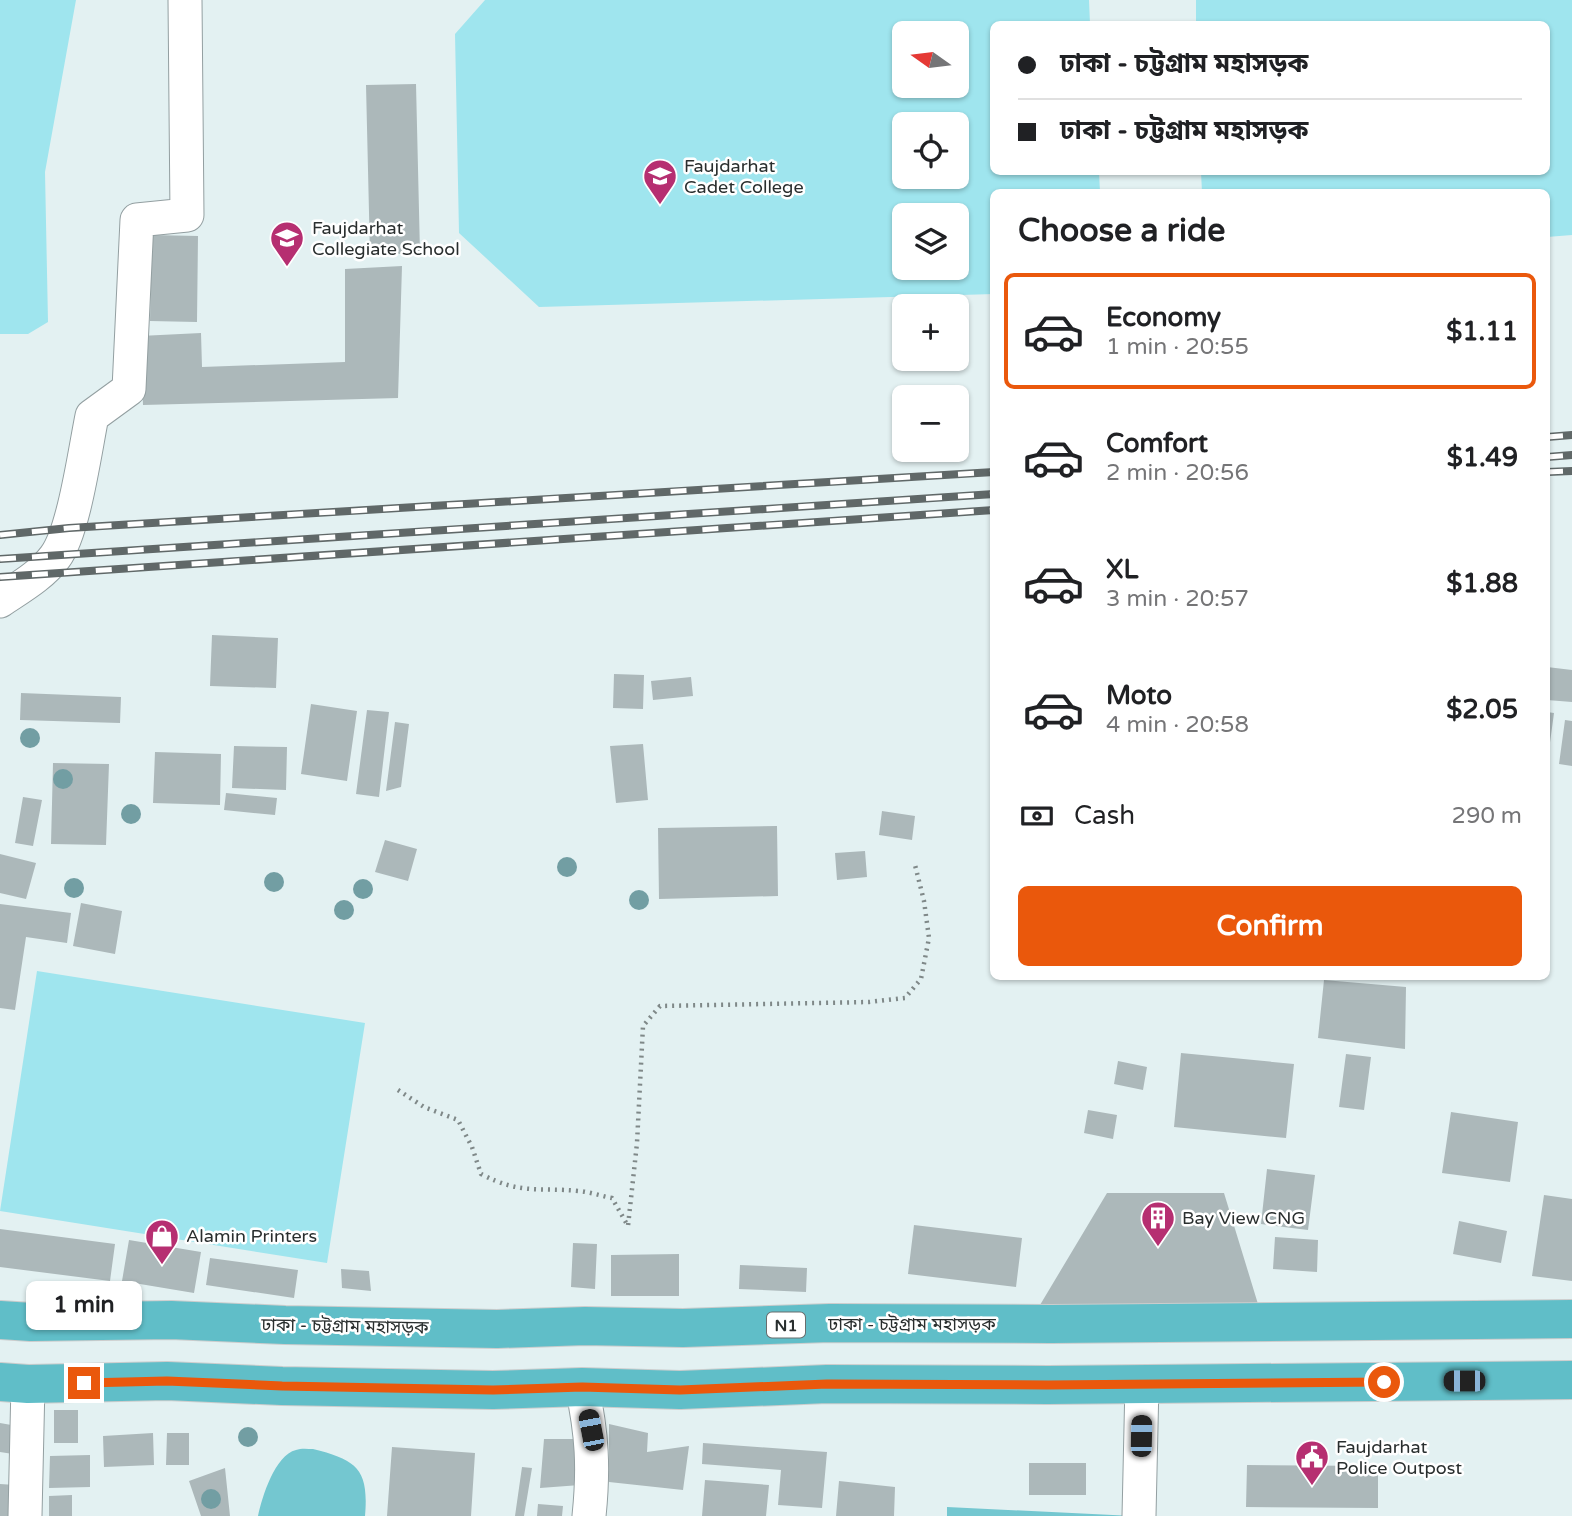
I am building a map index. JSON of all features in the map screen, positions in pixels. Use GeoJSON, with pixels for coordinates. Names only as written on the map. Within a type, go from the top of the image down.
{"type":"FeatureCollection","features":[{"type":"Feature","properties":{"kind":"highway","name":"ঢাকা - চট্টগ্রাম মহাসড়ক"},"geometry":{"type":"LineString","coordinates":[[0,1320],[171,1320],[497,1329],[585,1326],[683,1328],[830,1323],[1051,1324],[1572,1319]]}},
{"type":"Feature","properties":{"kind":"highway"},"geometry":{"type":"LineString","coordinates":[[14,1383],[167,1381],[493,1390],[582,1387],[680,1390],[827,1384],[1048,1385],[1572,1380]]}},
{"type":"Feature","properties":{"kind":"street"},"geometry":{"type":"LineString","coordinates":[[0,601],[36,576],[56,556],[68,528],[92,416],[129,389],[137,220],[187,215],[184,0]]}},
{"type":"Feature","properties":{"kind":"street"},"geometry":{"type":"LineString","coordinates":[[14,1383],[25,1516]]}},
{"type":"Feature","properties":{"kind":"street"},"geometry":{"type":"LineString","coordinates":[[1139,1516],[1142,1383]]}},
{"type":"Feature","properties":{"kind":"street"},"geometry":{"type":"LineString","coordinates":[[582,1387],[591,1430],[593,1475],[589,1516]]}},
{"type":"Feature","properties":{"kind":"path"},"geometry":{"type":"LineString","coordinates":[[398,1090],[424,1107],[458,1120],[472,1146],[481,1174],[503,1186],[539,1191],[579,1191],[612,1198],[628,1226],[640,1102],[643,1026],[660,1006],[869,1002],[905,998],[921,979],[929,938],[915,865]]}},
{"type":"Feature","properties":{"kind":"shaded area"},"geometry":{"type":"Polygon","coordinates":[[[0,0],[76,0],[45,172],[48,322],[28,334],[0,334],[0,0]]]}},
{"type":"Feature","properties":{"kind":"shaded area"},"geometry":{"type":"Polygon","coordinates":[[[485,0],[1089,0],[1090,21],[990,21],[990,175],[1099,175],[1100,189],[990,189],[990,294],[892,294],[892,297],[539,307],[459,233],[455,34],[485,0]]]}},
{"type":"Feature","properties":{"kind":"shaded area"},"geometry":{"type":"Polygon","coordinates":[[[1196,0],[1572,0],[1572,235],[1550,237],[1550,189],[1202,189],[1201,175],[1550,175],[1550,21],[1196,21],[1196,0]]]}},
{"type":"Feature","properties":{"kind":"shaded area"},"geometry":{"type":"Polygon","coordinates":[[[37,971],[365,1023],[327,1263],[0,1211],[37,971]]]}},
{"type":"Feature","properties":{"kind":"shaded area"},"geometry":{"type":"Polygon","coordinates":[[[313,1449],[340,1458],[357,1469],[365,1487],[365,1516],[258,1516],[266,1488],[282,1460],[296,1450],[313,1449]]]}},
{"type":"Feature","properties":{"kind":"shaded area"},"geometry":{"type":"Polygon","coordinates":[[[947,1507],[1133,1516],[947,1516],[947,1507]]]}},
{"type":"Feature","properties":{"kind":"building"},"geometry":{"type":"Polygon","coordinates":[[[416,84],[420,253],[370,255],[366,85],[416,84]]]}},
{"type":"Feature","properties":{"kind":"building"},"geometry":{"type":"Polygon","coordinates":[[[152,235],[198,236],[197,322],[150,321],[152,235]]]}},
{"type":"Feature","properties":{"kind":"building"},"geometry":{"type":"Polygon","coordinates":[[[402,266],[398,398],[143,405],[140,336],[201,333],[202,367],[345,362],[345,269],[402,266]]]}},
{"type":"Feature","properties":{"kind":"building"},"geometry":{"type":"Polygon","coordinates":[[[212,635],[278,638],[276,688],[210,686],[212,635]]]}},
{"type":"Feature","properties":{"kind":"building"},"geometry":{"type":"Polygon","coordinates":[[[1550,667],[1572,670],[1572,702],[1550,700],[1550,667]]]}},
{"type":"Feature","properties":{"kind":"building"},"geometry":{"type":"Polygon","coordinates":[[[614,674],[644,675],[643,709],[613,708],[614,674]]]}},
{"type":"Feature","properties":{"kind":"building"},"geometry":{"type":"Polygon","coordinates":[[[691,677],[693,696],[653,700],[651,681],[691,677]]]}},
{"type":"Feature","properties":{"kind":"building"},"geometry":{"type":"Polygon","coordinates":[[[21,693],[121,697],[120,723],[20,720],[21,693]]]}},
{"type":"Feature","properties":{"kind":"building"},"geometry":{"type":"Polygon","coordinates":[[[311,704],[357,711],[347,781],[301,774],[311,704]]]}},
{"type":"Feature","properties":{"kind":"building"},"geometry":{"type":"Polygon","coordinates":[[[367,710],[389,712],[379,797],[356,794],[367,710]]]}},
{"type":"Feature","properties":{"kind":"building"},"geometry":{"type":"Polygon","coordinates":[[[1550,712],[1554,713],[1550,743],[1550,712]]]}},
{"type":"Feature","properties":{"kind":"building"},"geometry":{"type":"Polygon","coordinates":[[[1565,720],[1572,721],[1572,766],[1559,764],[1565,720]]]}},
{"type":"Feature","properties":{"kind":"building"},"geometry":{"type":"Polygon","coordinates":[[[395,722],[409,724],[401,787],[386,791],[395,722]]]}},
{"type":"Feature","properties":{"kind":"building"},"geometry":{"type":"Polygon","coordinates":[[[643,744],[648,800],[616,803],[610,746],[643,744]]]}},
{"type":"Feature","properties":{"kind":"building"},"geometry":{"type":"Polygon","coordinates":[[[234,746],[287,747],[286,790],[232,788],[234,746]]]}},
{"type":"Feature","properties":{"kind":"building"},"geometry":{"type":"Polygon","coordinates":[[[155,752],[221,754],[220,805],[153,803],[155,752]]]}},
{"type":"Feature","properties":{"kind":"building"},"geometry":{"type":"Polygon","coordinates":[[[53,763],[109,764],[106,845],[51,844],[53,763]]]}},
{"type":"Feature","properties":{"kind":"building"},"geometry":{"type":"Polygon","coordinates":[[[226,793],[277,798],[275,815],[224,810],[226,793]]]}},
{"type":"Feature","properties":{"kind":"building"},"geometry":{"type":"Polygon","coordinates":[[[23,797],[42,800],[33,846],[15,843],[23,797]]]}},
{"type":"Feature","properties":{"kind":"building"},"geometry":{"type":"Polygon","coordinates":[[[882,811],[915,816],[912,840],[879,835],[882,811]]]}},
{"type":"Feature","properties":{"kind":"building"},"geometry":{"type":"Polygon","coordinates":[[[777,826],[778,896],[659,899],[658,828],[777,826]]]}},
{"type":"Feature","properties":{"kind":"building"},"geometry":{"type":"Polygon","coordinates":[[[385,840],[417,849],[408,881],[375,872],[385,840]]]}},
{"type":"Feature","properties":{"kind":"building"},"geometry":{"type":"Polygon","coordinates":[[[865,851],[867,877],[837,880],[835,853],[865,851]]]}},
{"type":"Feature","properties":{"kind":"building"},"geometry":{"type":"Polygon","coordinates":[[[0,854],[36,863],[26,899],[0,893],[0,854]]]}},
{"type":"Feature","properties":{"kind":"building"},"geometry":{"type":"Polygon","coordinates":[[[81,903],[122,911],[115,954],[73,946],[81,903]]]}},
{"type":"Feature","properties":{"kind":"building"},"geometry":{"type":"Polygon","coordinates":[[[0,904],[71,913],[67,943],[26,937],[15,1010],[0,1008],[0,904]]]}},
{"type":"Feature","properties":{"kind":"building"},"geometry":{"type":"Polygon","coordinates":[[[1324,980],[1406,987],[1405,1049],[1318,1038],[1324,980]]]}},
{"type":"Feature","properties":{"kind":"building"},"geometry":{"type":"Polygon","coordinates":[[[1181,1053],[1294,1064],[1286,1138],[1174,1127],[1181,1053]]]}},
{"type":"Feature","properties":{"kind":"building"},"geometry":{"type":"Polygon","coordinates":[[[1346,1054],[1371,1057],[1364,1110],[1339,1107],[1346,1054]]]}},
{"type":"Feature","properties":{"kind":"building"},"geometry":{"type":"Polygon","coordinates":[[[1118,1061],[1147,1067],[1143,1090],[1114,1084],[1118,1061]]]}},
{"type":"Feature","properties":{"kind":"building"},"geometry":{"type":"Polygon","coordinates":[[[1088,1110],[1117,1115],[1113,1139],[1084,1133],[1088,1110]]]}},
{"type":"Feature","properties":{"kind":"building"},"geometry":{"type":"Polygon","coordinates":[[[1451,1112],[1518,1122],[1510,1182],[1442,1173],[1451,1112]]]}},
{"type":"Feature","properties":{"kind":"building"},"geometry":{"type":"Polygon","coordinates":[[[1267,1169],[1315,1175],[1308,1230],[1261,1224],[1267,1169]]]}},
{"type":"Feature","properties":{"kind":"building","name":"Bay View CNG"},"geometry":{"type":"Polygon","coordinates":[[[1107,1193],[1224,1193],[1258,1304],[1040,1305],[1107,1193]]]}},
{"type":"Feature","properties":{"kind":"building"},"geometry":{"type":"Polygon","coordinates":[[[1544,1195],[1572,1199],[1572,1281],[1532,1276],[1544,1195]]]}},
{"type":"Feature","properties":{"kind":"building"},"geometry":{"type":"Polygon","coordinates":[[[1459,1221],[1507,1231],[1501,1263],[1453,1254],[1459,1221]]]}},
{"type":"Feature","properties":{"kind":"building"},"geometry":{"type":"Polygon","coordinates":[[[914,1225],[1022,1238],[1016,1287],[908,1274],[914,1225]]]}},
{"type":"Feature","properties":{"kind":"building"},"geometry":{"type":"Polygon","coordinates":[[[0,1229],[115,1244],[110,1281],[0,1267],[0,1229]]]}},
{"type":"Feature","properties":{"kind":"building"},"geometry":{"type":"Polygon","coordinates":[[[1275,1237],[1318,1240],[1317,1272],[1273,1269],[1275,1237]]]}},
{"type":"Feature","properties":{"kind":"building","name":"Alamin Printers"},"geometry":{"type":"Polygon","coordinates":[[[129,1240],[201,1252],[194,1293],[122,1281],[129,1240]]]}},
{"type":"Feature","properties":{"kind":"building"},"geometry":{"type":"Polygon","coordinates":[[[573,1243],[597,1244],[595,1289],[571,1287],[573,1243]]]}},
{"type":"Feature","properties":{"kind":"building"},"geometry":{"type":"Polygon","coordinates":[[[679,1254],[679,1296],[611,1296],[611,1255],[679,1254]]]}},
{"type":"Feature","properties":{"kind":"building"},"geometry":{"type":"Polygon","coordinates":[[[210,1258],[298,1270],[294,1298],[206,1285],[210,1258]]]}},
{"type":"Feature","properties":{"kind":"building"},"geometry":{"type":"Polygon","coordinates":[[[740,1265],[807,1268],[806,1292],[739,1289],[740,1265]]]}},
{"type":"Feature","properties":{"kind":"building"},"geometry":{"type":"Polygon","coordinates":[[[341,1269],[369,1271],[371,1291],[342,1288],[341,1269]]]}},
{"type":"Feature","properties":{"kind":"building"},"geometry":{"type":"Polygon","coordinates":[[[54,1410],[78,1410],[78,1443],[54,1443],[54,1410]]]}},
{"type":"Feature","properties":{"kind":"building"},"geometry":{"type":"Polygon","coordinates":[[[0,1423],[17,1426],[13,1454],[0,1452],[0,1423]]]}},
{"type":"Feature","properties":{"kind":"building"},"geometry":{"type":"Polygon","coordinates":[[[609,1424],[648,1433],[647,1452],[689,1446],[683,1490],[609,1482],[609,1424]]]}},
{"type":"Feature","properties":{"kind":"building"},"geometry":{"type":"Polygon","coordinates":[[[153,1433],[154,1465],[104,1467],[103,1436],[153,1433]]]}},
{"type":"Feature","properties":{"kind":"building"},"geometry":{"type":"Polygon","coordinates":[[[167,1433],[189,1433],[189,1465],[166,1465],[167,1433]]]}},
{"type":"Feature","properties":{"kind":"building"},"geometry":{"type":"Polygon","coordinates":[[[544,1439],[578,1439],[580,1485],[540,1488],[544,1439]]]}},
{"type":"Feature","properties":{"kind":"building"},"geometry":{"type":"Polygon","coordinates":[[[703,1443],[827,1452],[822,1508],[778,1505],[781,1470],[702,1464],[703,1443]]]}},
{"type":"Feature","properties":{"kind":"building"},"geometry":{"type":"Polygon","coordinates":[[[392,1447],[475,1453],[471,1516],[387,1516],[392,1447]]]}},
{"type":"Feature","properties":{"kind":"building"},"geometry":{"type":"Polygon","coordinates":[[[90,1455],[90,1487],[49,1488],[50,1456],[90,1455]]]}},
{"type":"Feature","properties":{"kind":"building"},"geometry":{"type":"Polygon","coordinates":[[[1029,1463],[1086,1463],[1086,1495],[1029,1495],[1029,1463]]]}},
{"type":"Feature","properties":{"kind":"building","name":"Faujdarhat Police Outpost"},"geometry":{"type":"Polygon","coordinates":[[[1247,1465],[1378,1466],[1378,1508],[1246,1507],[1247,1465]]]}},
{"type":"Feature","properties":{"kind":"building"},"geometry":{"type":"Polygon","coordinates":[[[522,1467],[532,1468],[524,1516],[515,1516],[522,1467]]]}},
{"type":"Feature","properties":{"kind":"building"},"geometry":{"type":"Polygon","coordinates":[[[225,1468],[230,1516],[201,1516],[189,1481],[225,1468]]]}},
{"type":"Feature","properties":{"kind":"building"},"geometry":{"type":"Polygon","coordinates":[[[705,1480],[769,1485],[766,1516],[702,1516],[705,1480]]]}},
{"type":"Feature","properties":{"kind":"building"},"geometry":{"type":"Polygon","coordinates":[[[839,1481],[895,1487],[894,1516],[836,1516],[839,1481]]]}},
{"type":"Feature","properties":{"kind":"building"},"geometry":{"type":"Polygon","coordinates":[[[0,1484],[15,1485],[13,1516],[0,1516],[0,1484]]]}},
{"type":"Feature","properties":{"kind":"building"},"geometry":{"type":"Polygon","coordinates":[[[72,1495],[72,1516],[49,1516],[49,1496],[72,1495]]]}},
{"type":"Feature","properties":{"kind":"building"},"geometry":{"type":"Polygon","coordinates":[[[538,1504],[563,1506],[562,1516],[537,1516],[538,1504]]]}},
{"type":"Feature","properties":{"kind":"railway"},"geometry":{"type":"LineString","coordinates":[[1550,437],[1572,435]]}},
{"type":"Feature","properties":{"kind":"railway"},"geometry":{"type":"LineString","coordinates":[[1550,457],[1572,455]]}},
{"type":"Feature","properties":{"kind":"railway"},"geometry":{"type":"LineString","coordinates":[[1550,472],[1572,471]]}},
{"type":"Feature","properties":{"kind":"railway"},"geometry":{"type":"LineString","coordinates":[[0,535],[69,528],[990,472]]}},
{"type":"Feature","properties":{"kind":"railway"},"geometry":{"type":"LineString","coordinates":[[0,559],[990,494]]}},
{"type":"Feature","properties":{"kind":"railway"},"geometry":{"type":"LineString","coordinates":[[0,577],[990,510]]}},
{"type":"Feature","properties":{"kind":"place","name":"Faujdarhat Cadet College"},"geometry":{"type":"Point","coordinates":[660,206]}},
{"type":"Feature","properties":{"kind":"place","name":"Faujdarhat Collegiate School"},"geometry":{"type":"Point","coordinates":[287,268]}},
{"type":"Feature","properties":{"kind":"place","name":"Bay View CNG"},"geometry":{"type":"Point","coordinates":[1158,1248]}},
{"type":"Feature","properties":{"kind":"place","name":"Alamin Printers"},"geometry":{"type":"Point","coordinates":[162,1266]}},
{"type":"Feature","properties":{"kind":"place","name":"Faujdarhat Police Outpost"},"geometry":{"type":"Point","coordinates":[1312,1487]}},
{"type":"Feature","properties":{"kind":"route"},"geometry":{"type":"LineString","coordinates":[[84,1383],[167,1381],[493,1390],[582,1387],[680,1390],[827,1384],[1384,1382]]}}]}
